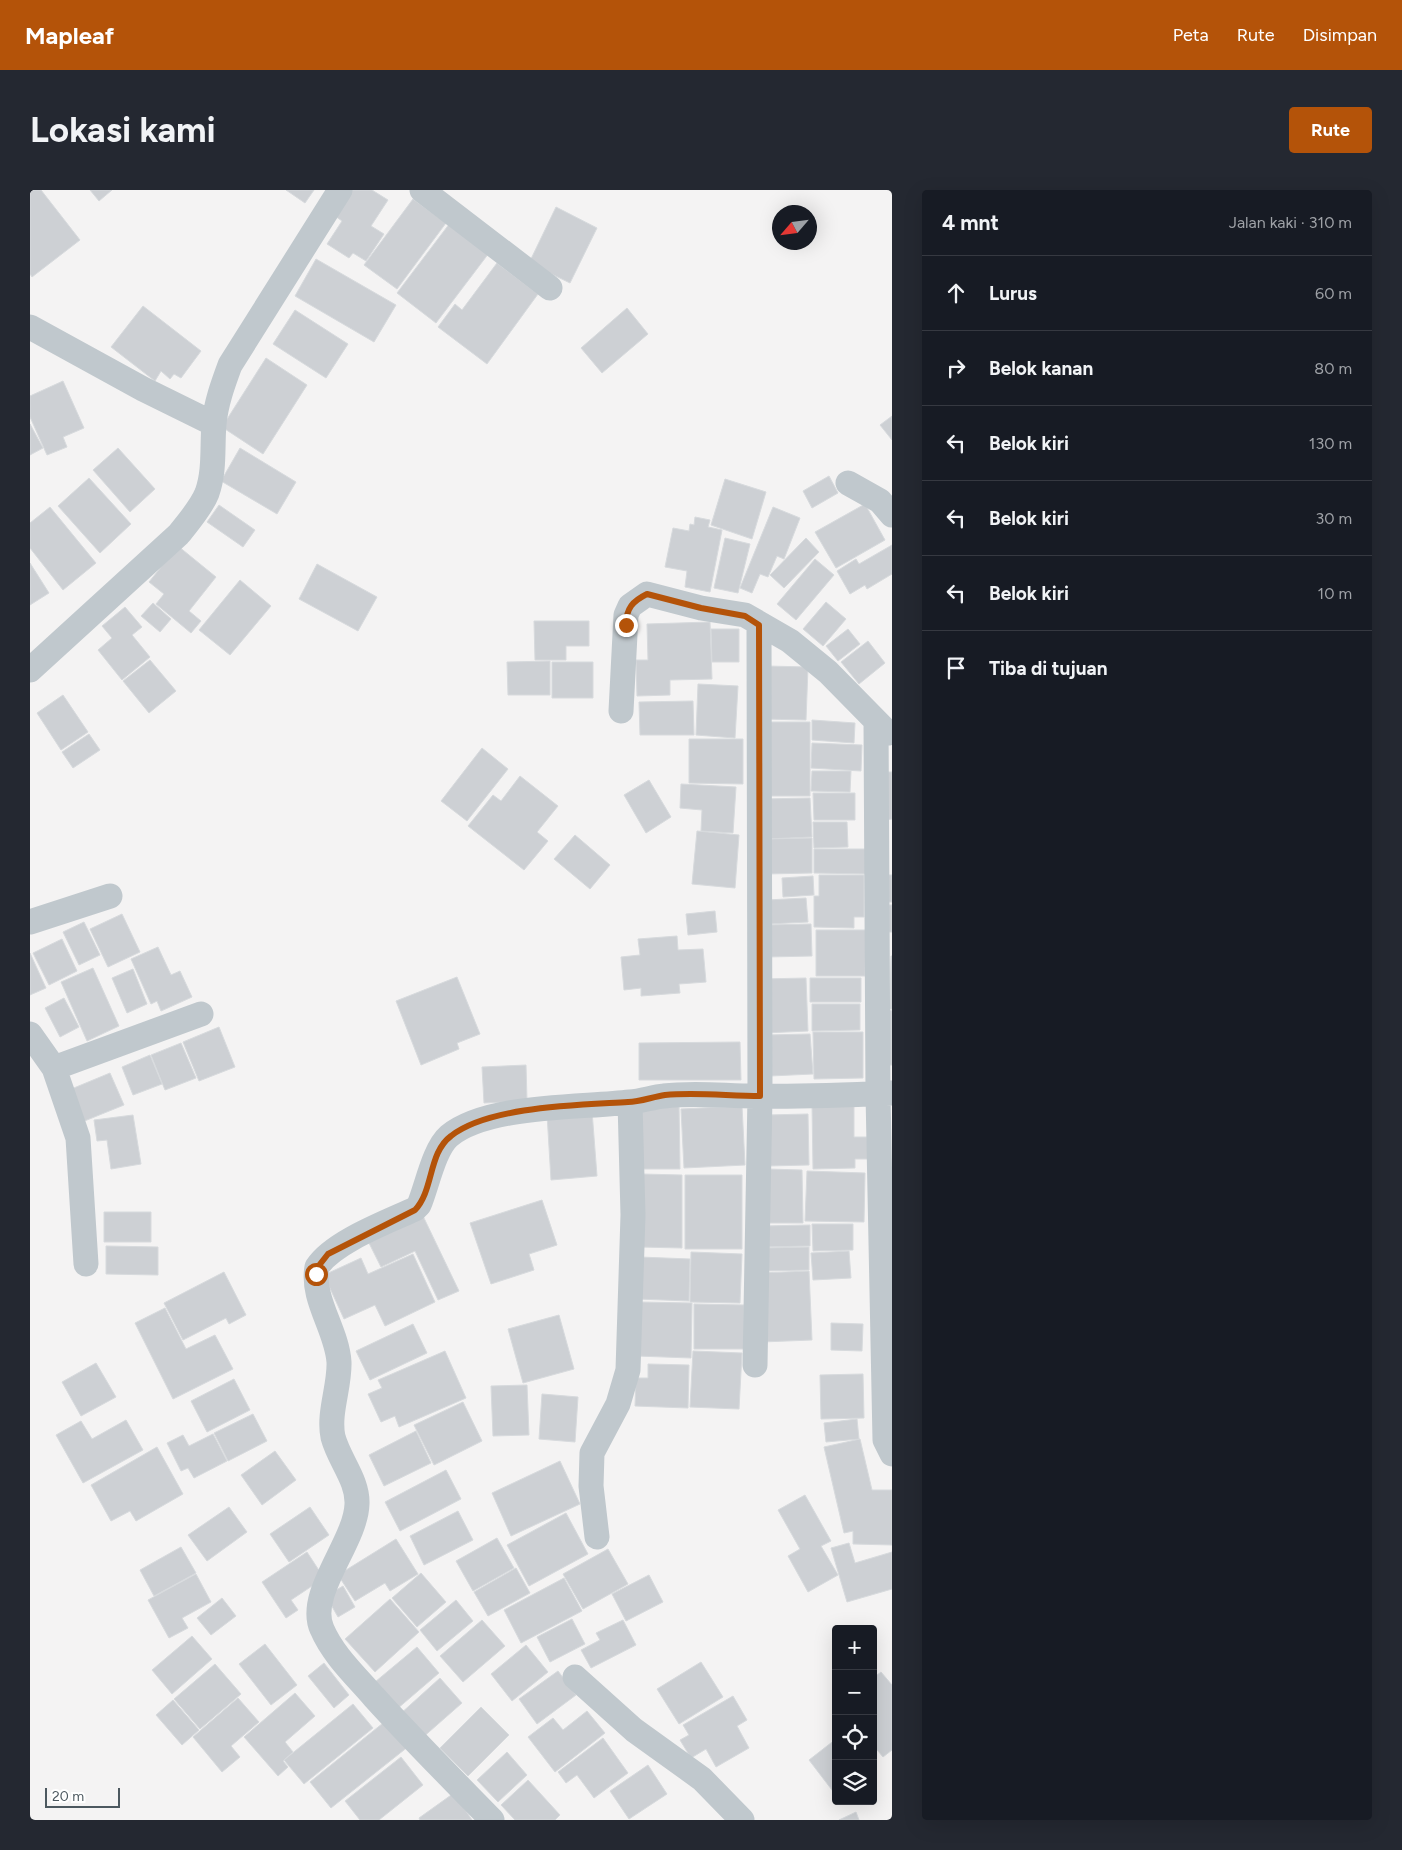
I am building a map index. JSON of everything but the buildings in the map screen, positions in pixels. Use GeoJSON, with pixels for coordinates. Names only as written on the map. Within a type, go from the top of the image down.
{"type":"FeatureCollection","features":[{"type":"Feature","properties":{"kind":"street"},"geometry":{"type":"LineString","coordinates":[[30,670],[179,534],[199,509],[208,491],[213,456],[214,424],[219,396],[230,365],[340,190]]}},
{"type":"Feature","properties":{"kind":"street"},"geometry":{"type":"LineString","coordinates":[[422,190],[550,288]]}},
{"type":"Feature","properties":{"kind":"street"},"geometry":{"type":"LineString","coordinates":[[30,327],[143,389],[214,424]]}},
{"type":"Feature","properties":{"kind":"street"},"geometry":{"type":"LineString","coordinates":[[848,483],[880,501],[892,515]]}},
{"type":"Feature","properties":{"kind":"street"},"geometry":{"type":"LineString","coordinates":[[621,712],[626,615],[630,606],[647,594],[701,608],[745,616],[790,641],[828,672],[884,729],[885,1440],[892,1454]]}},
{"type":"Feature","properties":{"kind":"street"},"geometry":{"type":"LineString","coordinates":[[755,1365],[760,1096],[759,625]]}},
{"type":"Feature","properties":{"kind":"street"},"geometry":{"type":"LineString","coordinates":[[30,922],[110,896]]}},
{"type":"Feature","properties":{"kind":"street"},"geometry":{"type":"LineString","coordinates":[[54,1068],[201,1014]]}},
{"type":"Feature","properties":{"kind":"street"},"geometry":{"type":"LineString","coordinates":[[30,1034],[54,1068],[78,1138],[86,1264]]}},
{"type":"Feature","properties":{"kind":"street"},"geometry":{"type":"LineString","coordinates":[[492,1820],[351,1671],[327,1639],[320,1626],[319,1612],[323,1594],[352,1529],[357,1503],[354,1487],[333,1435],[339,1362],[337,1349],[317,1287],[317,1268],[322,1260],[336,1249],[415,1210],[421,1200],[441,1146],[450,1136],[461,1129],[506,1114],[580,1105],[630,1102],[665,1095],[885,1094]]}},
{"type":"Feature","properties":{"kind":"street"},"geometry":{"type":"LineString","coordinates":[[597,1537],[591,1486],[592,1453],[618,1404],[628,1370],[633,1214],[630,1102]]}},
{"type":"Feature","properties":{"kind":"street"},"geometry":{"type":"LineString","coordinates":[[576,1677],[634,1730],[702,1779],[742,1820]]}},
{"type":"Feature","properties":{"kind":"route"},"geometry":{"type":"LineString","coordinates":[[316,1274],[317,1268],[328,1254],[386,1222],[415,1210],[423,1196],[441,1146],[450,1136],[461,1129],[506,1114],[580,1105],[630,1102],[665,1095],[760,1096],[759,625],[745,616],[701,608],[647,594],[630,606],[626,615],[626,625]]}}]}
